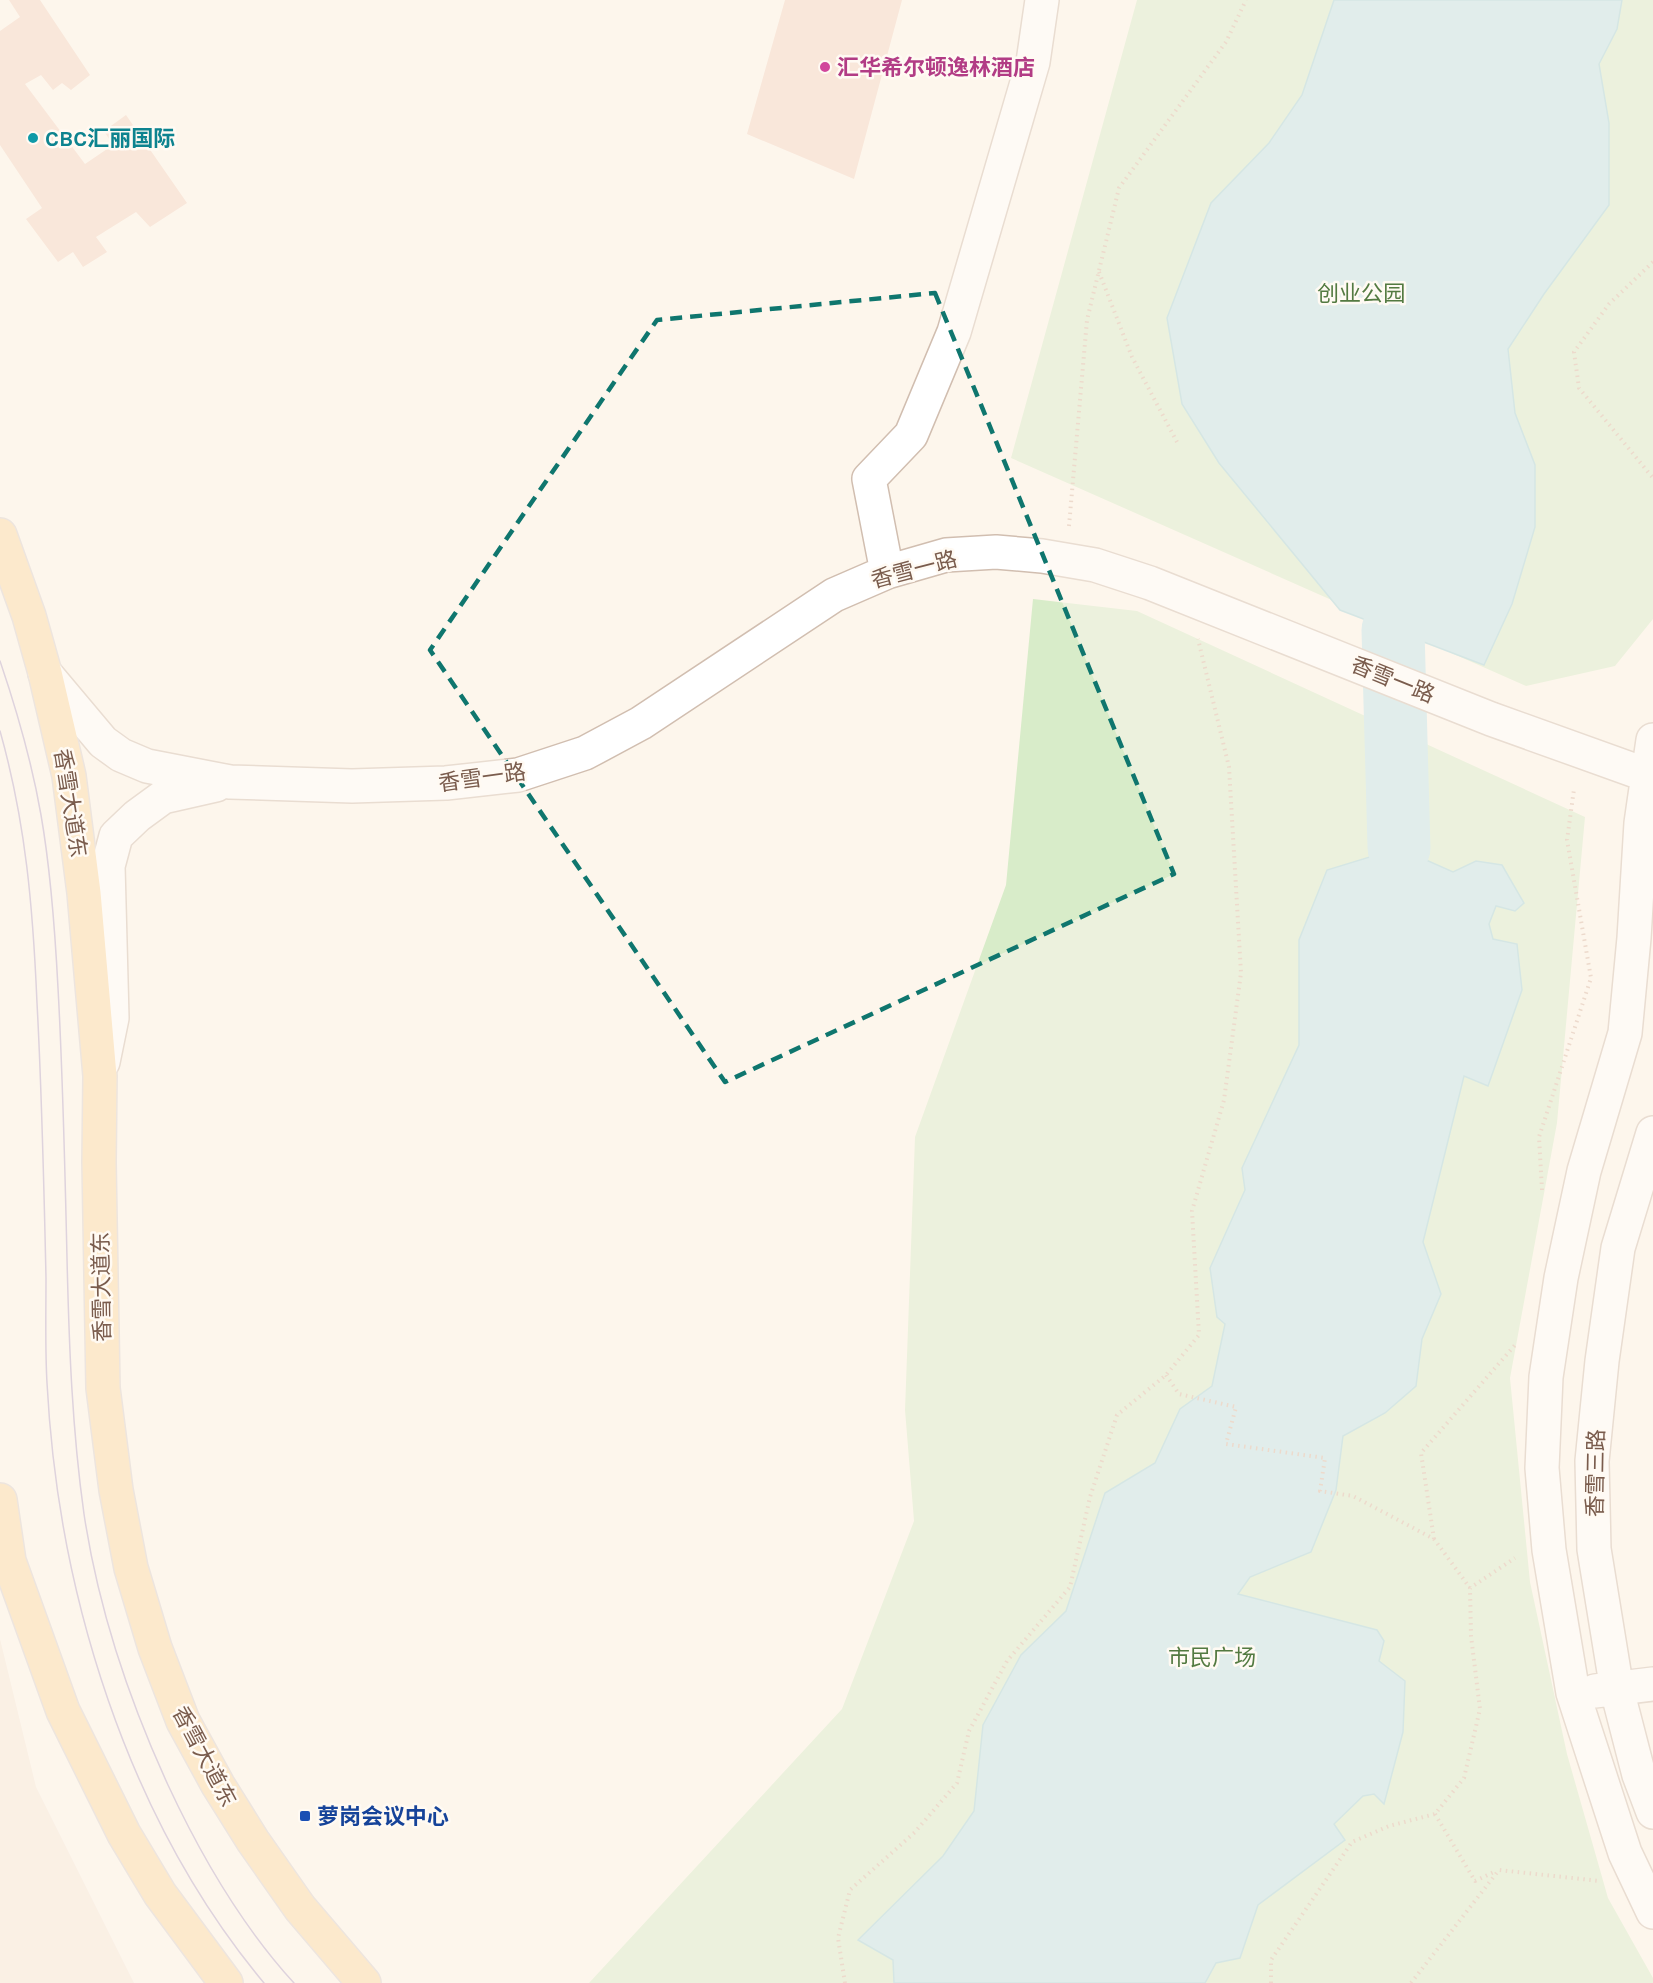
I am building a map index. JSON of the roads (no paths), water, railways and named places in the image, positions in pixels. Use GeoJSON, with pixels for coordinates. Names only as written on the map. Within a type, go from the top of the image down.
{"type":"FeatureCollection","features":[{"type":"Feature","properties":{"kind":"main road","name":"香雪大道东"},"geometry":{"type":"LineString","coordinates":[[0,535],[29,616],[69,776],[84,893],[100,1076],[99,1161],[103,1388],[116,1490],[134,1579],[155,1648],[183,1721],[218,1785],[253,1841],[300,1908],[364,1983]]}},
{"type":"Feature","properties":{"kind":"main road"},"geometry":{"type":"LineString","coordinates":[[0,1500],[9,1562],[63,1710],[124,1834],[160,1894],[226,1983]]}},
{"type":"Feature","properties":{"kind":"street"},"geometry":{"type":"LineString","coordinates":[[887,572],[869,479],[911,435],[954,332],[1033,62],[1042,0]]}},
{"type":"Feature","properties":{"kind":"street","name":"香雪一路"},"geometry":{"type":"LineString","coordinates":[[230,782],[352,786],[446,783],[518,775],[585,753],[641,723],[834,595],[887,572],[946,555],[996,552],[1066,559],[1095,565],[1188,597],[1491,719],[1647,776]]}},
{"type":"Feature","properties":{"kind":"street"},"geometry":{"type":"LineString","coordinates":[[45,673],[103,742],[122,755],[147,766],[230,782]]}},
{"type":"Feature","properties":{"kind":"street"},"geometry":{"type":"LineString","coordinates":[[1653,740],[1641,824],[1625,1033],[1584,1171],[1561,1278],[1546,1377],[1542,1468],[1549,1550],[1573,1693],[1625,1853],[1653,1912]]}},
{"type":"Feature","properties":{"kind":"street"},"geometry":{"type":"LineString","coordinates":[[100,1076],[112,1018],[108,866],[116,836],[137,816],[163,797],[230,782]]}},
{"type":"Feature","properties":{"kind":"street","name":"香雪三路"},"geometry":{"type":"LineString","coordinates":[[1653,1133],[1618,1248],[1602,1361],[1592,1461],[1594,1549],[1617,1690],[1639,1776],[1653,1812]]}},
{"type":"Feature","properties":{"kind":"street"},"geometry":{"type":"LineString","coordinates":[[1573,1693],[1617,1690],[1653,1684]]}},
{"type":"Feature","properties":{"kind":"water"},"geometry":{"type":"Polygon","coordinates":[[[1334,0],[1622,0],[1617,29],[1599,64],[1609,123],[1609,205],[1544,294],[1508,349],[1515,413],[1535,465],[1535,527],[1512,604],[1484,665],[1340,610],[1219,463],[1182,404],[1167,318],[1211,203],[1269,143],[1302,95],[1334,0]]]}},
{"type":"Feature","properties":{"kind":"water"},"geometry":{"type":"Polygon","coordinates":[[[1399,848],[1453,872],[1476,861],[1502,865],[1524,903],[1515,911],[1496,906],[1489,924],[1493,939],[1517,944],[1522,990],[1488,1086],[1464,1076],[1423,1242],[1441,1294],[1422,1339],[1416,1386],[1385,1413],[1343,1436],[1336,1490],[1311,1552],[1250,1577],[1238,1594],[1377,1630],[1384,1641],[1379,1661],[1405,1681],[1403,1732],[1384,1804],[1374,1794],[1363,1796],[1334,1824],[1345,1840],[1258,1905],[1240,1958],[1216,1963],[1205,1983],[894,1983],[893,1960],[858,1940],[943,1856],[974,1811],[983,1725],[1021,1655],[1066,1611],[1105,1493],[1155,1463],[1180,1409],[1212,1386],[1225,1324],[1217,1317],[1210,1268],[1245,1190],[1242,1168],[1299,1045],[1299,940],[1327,870],[1399,848]]]}},
{"type":"Feature","properties":{"kind":"waterway"},"geometry":{"type":"LineString","coordinates":[[1393,630],[1399,848]]}},
{"type":"Feature","properties":{"kind":"tram line"},"geometry":{"type":"LineString","coordinates":[[0,661],[33,776],[50,879],[60,1022],[74,1418],[80,1482],[90,1549],[106,1618],[128,1686],[168,1785],[208,1864],[257,1938],[294,1983]]}},
{"type":"Feature","properties":{"kind":"tram line"},"geometry":{"type":"LineString","coordinates":[[0,731],[22,833],[33,934],[43,1140],[47,1383],[54,1462],[66,1542],[84,1622],[108,1700],[138,1776],[174,1850],[216,1919],[264,1983]]}},
{"type":"Feature","properties":{"kind":"place","name":"汇华希尔顿逸林酒店"},"geometry":{"type":"Point","coordinates":[825,67]}},
{"type":"Feature","properties":{"kind":"place","name":"CBC汇丽国际"},"geometry":{"type":"Point","coordinates":[33,138]}},
{"type":"Feature","properties":{"kind":"place","name":"萝岗会议中心"},"geometry":{"type":"Point","coordinates":[305,1816]}},
{"type":"Feature","properties":{"kind":"park label","name":"创业公园"},"geometry":{"type":"Point","coordinates":[1361,293]}},
{"type":"Feature","properties":{"kind":"park label","name":"市民广场"},"geometry":{"type":"Point","coordinates":[1212,1657]}}]}
